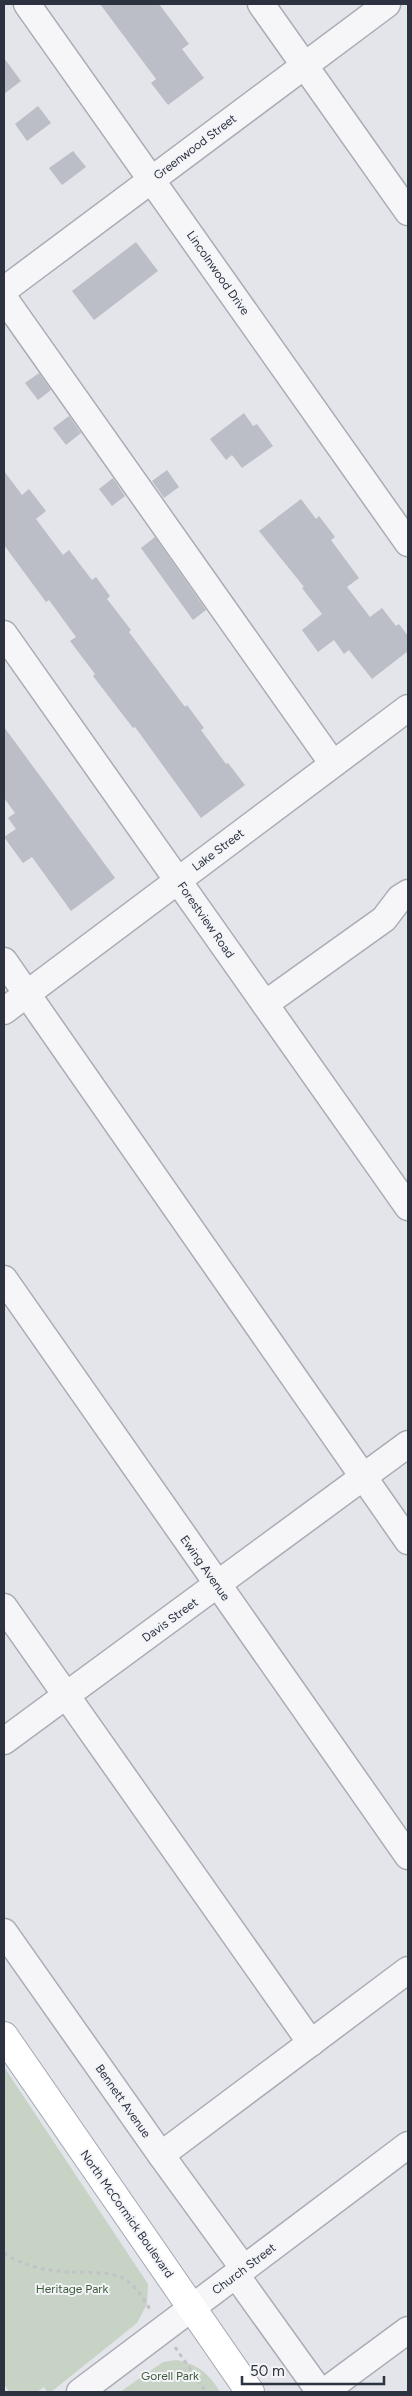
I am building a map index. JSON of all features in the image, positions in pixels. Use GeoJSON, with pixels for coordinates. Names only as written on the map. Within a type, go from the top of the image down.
{"type":"FeatureCollection","features":[{"type":"Feature","properties":{"kind":"main road","name":"North McCormick Boulevard"},"geometry":{"type":"LineString","coordinates":[[4,2036],[250,2392]]}},
{"type":"Feature","properties":{"kind":"street","name":"Lincolnwood Drive"},"geometry":{"type":"LineString","coordinates":[[28,4],[408,543]]}},
{"type":"Feature","properties":{"kind":"street"},"geometry":{"type":"LineString","coordinates":[[261,4],[408,212]]}},
{"type":"Feature","properties":{"kind":"street","name":"Greenwood Street"},"geometry":{"type":"LineString","coordinates":[[4,290],[387,4]]}},
{"type":"Feature","properties":{"kind":"street"},"geometry":{"type":"LineString","coordinates":[[4,298],[333,764]]}},
{"type":"Feature","properties":{"kind":"street","name":"Forestview Road"},"geometry":{"type":"LineString","coordinates":[[4,634],[408,1207]]}},
{"type":"Feature","properties":{"kind":"street","name":"Lake Street"},"geometry":{"type":"LineString","coordinates":[[4,1011],[408,708]]}},
{"type":"Feature","properties":{"kind":"street"},"geometry":{"type":"LineString","coordinates":[[265,1004],[406,900]]}},
{"type":"Feature","properties":{"kind":"street"},"geometry":{"type":"LineString","coordinates":[[4,961],[408,1541]]}},
{"type":"Feature","properties":{"kind":"street","name":"Ewing Avenue"},"geometry":{"type":"LineString","coordinates":[[4,1280],[408,1856]]}},
{"type":"Feature","properties":{"kind":"street","name":"Davis Street"},"geometry":{"type":"LineString","coordinates":[[4,1741],[408,1444]]}},
{"type":"Feature","properties":{"kind":"street"},"geometry":{"type":"LineString","coordinates":[[4,1607],[311,2043]]}},
{"type":"Feature","properties":{"kind":"street","name":"Bennett Avenue"},"geometry":{"type":"LineString","coordinates":[[4,1932],[160,2155],[320,2392]]}},
{"type":"Feature","properties":{"kind":"street"},"geometry":{"type":"LineString","coordinates":[[160,2155],[408,1970]]}},
{"type":"Feature","properties":{"kind":"street","name":"Church Street"},"geometry":{"type":"LineString","coordinates":[[80,2392],[408,2146]]}},
{"type":"Feature","properties":{"kind":"street"},"geometry":{"type":"LineString","coordinates":[[324,2392],[408,2330]]}},
{"type":"Feature","properties":{"kind":"path"},"geometry":{"type":"LineString","coordinates":[[4,2253],[35,2266],[68,2272],[105,2274],[122,2279],[129,2282],[147,2304]]}},
{"type":"Feature","properties":{"kind":"path"},"geometry":{"type":"LineString","coordinates":[[186,2362],[206,2392]]}},
{"type":"Feature","properties":{"kind":"green space","name":"Heritage Park"},"geometry":{"type":"Polygon","coordinates":[[[4,2067],[148,2284],[147,2304],[137,2323],[51,2392],[47,2392],[44,2387],[37,2392],[9,2392],[4,2384],[4,2067]]]}},
{"type":"Feature","properties":{"kind":"green space","name":"Gorell Park"},"geometry":{"type":"Polygon","coordinates":[[[176,2360],[197,2367],[212,2380],[220,2392],[120,2392],[163,2362],[176,2360]]]}},
{"type":"Feature","properties":{"kind":"building"},"geometry":{"type":"Polygon","coordinates":[[[100,4],[159,4],[189,44],[182,49],[204,78],[168,105],[151,83],[156,79],[100,4]]]}},
{"type":"Feature","properties":{"kind":"building"},"geometry":{"type":"Polygon","coordinates":[[[4,58],[21,81],[4,94],[4,58]]]}},
{"type":"Feature","properties":{"kind":"building"},"geometry":{"type":"Polygon","coordinates":[[[38,106],[51,123],[27,141],[15,124],[38,106]]]}},
{"type":"Feature","properties":{"kind":"building"},"geometry":{"type":"Polygon","coordinates":[[[73,151],[86,167],[62,185],[49,168],[73,151]]]}},
{"type":"Feature","properties":{"kind":"building"},"geometry":{"type":"Polygon","coordinates":[[[136,242],[158,271],[94,320],[72,291],[136,242]]]}},
{"type":"Feature","properties":{"kind":"building"},"geometry":{"type":"Polygon","coordinates":[[[39,373],[51,390],[38,400],[25,383],[39,373]]]}},
{"type":"Feature","properties":{"kind":"building"},"geometry":{"type":"Polygon","coordinates":[[[244,413],[253,426],[257,424],[273,446],[242,468],[232,455],[226,460],[210,439],[244,413]]]}},
{"type":"Feature","properties":{"kind":"building"},"geometry":{"type":"Polygon","coordinates":[[[69,416],[81,433],[66,445],[53,428],[69,416]]]}},
{"type":"Feature","properties":{"kind":"building"},"geometry":{"type":"Polygon","coordinates":[[[167,470],[179,487],[164,498],[152,481],[167,470]]]}},
{"type":"Feature","properties":{"kind":"building"},"geometry":{"type":"Polygon","coordinates":[[[4,471],[22,495],[29,489],[46,511],[36,519],[63,555],[69,550],[92,580],[96,577],[110,596],[107,599],[131,630],[129,632],[185,707],[187,705],[204,728],[201,730],[226,764],[228,763],[245,785],[201,818],[135,727],[133,728],[93,676],[95,674],[70,641],[76,637],[49,600],[46,602],[4,545],[4,471]]]}},
{"type":"Feature","properties":{"kind":"building"},"geometry":{"type":"Polygon","coordinates":[[[113,478],[125,496],[112,506],[99,489],[113,478]]]}},
{"type":"Feature","properties":{"kind":"building"},"geometry":{"type":"Polygon","coordinates":[[[301,499],[316,519],[319,516],[335,537],[331,540],[359,578],[347,587],[370,617],[382,608],[396,626],[399,624],[408,636],[408,651],[372,679],[349,650],[344,654],[334,640],[318,652],[302,630],[322,614],[302,588],[304,587],[259,531],[301,499]]]}},
{"type":"Feature","properties":{"kind":"building"},"geometry":{"type":"Polygon","coordinates":[[[155,537],[206,610],[193,620],[141,548],[155,537]]]}},
{"type":"Feature","properties":{"kind":"building"},"geometry":{"type":"Polygon","coordinates":[[[4,727],[115,878],[71,911],[32,857],[23,863],[4,837],[16,829],[8,818],[15,813],[4,798],[4,727]]]}}]}
